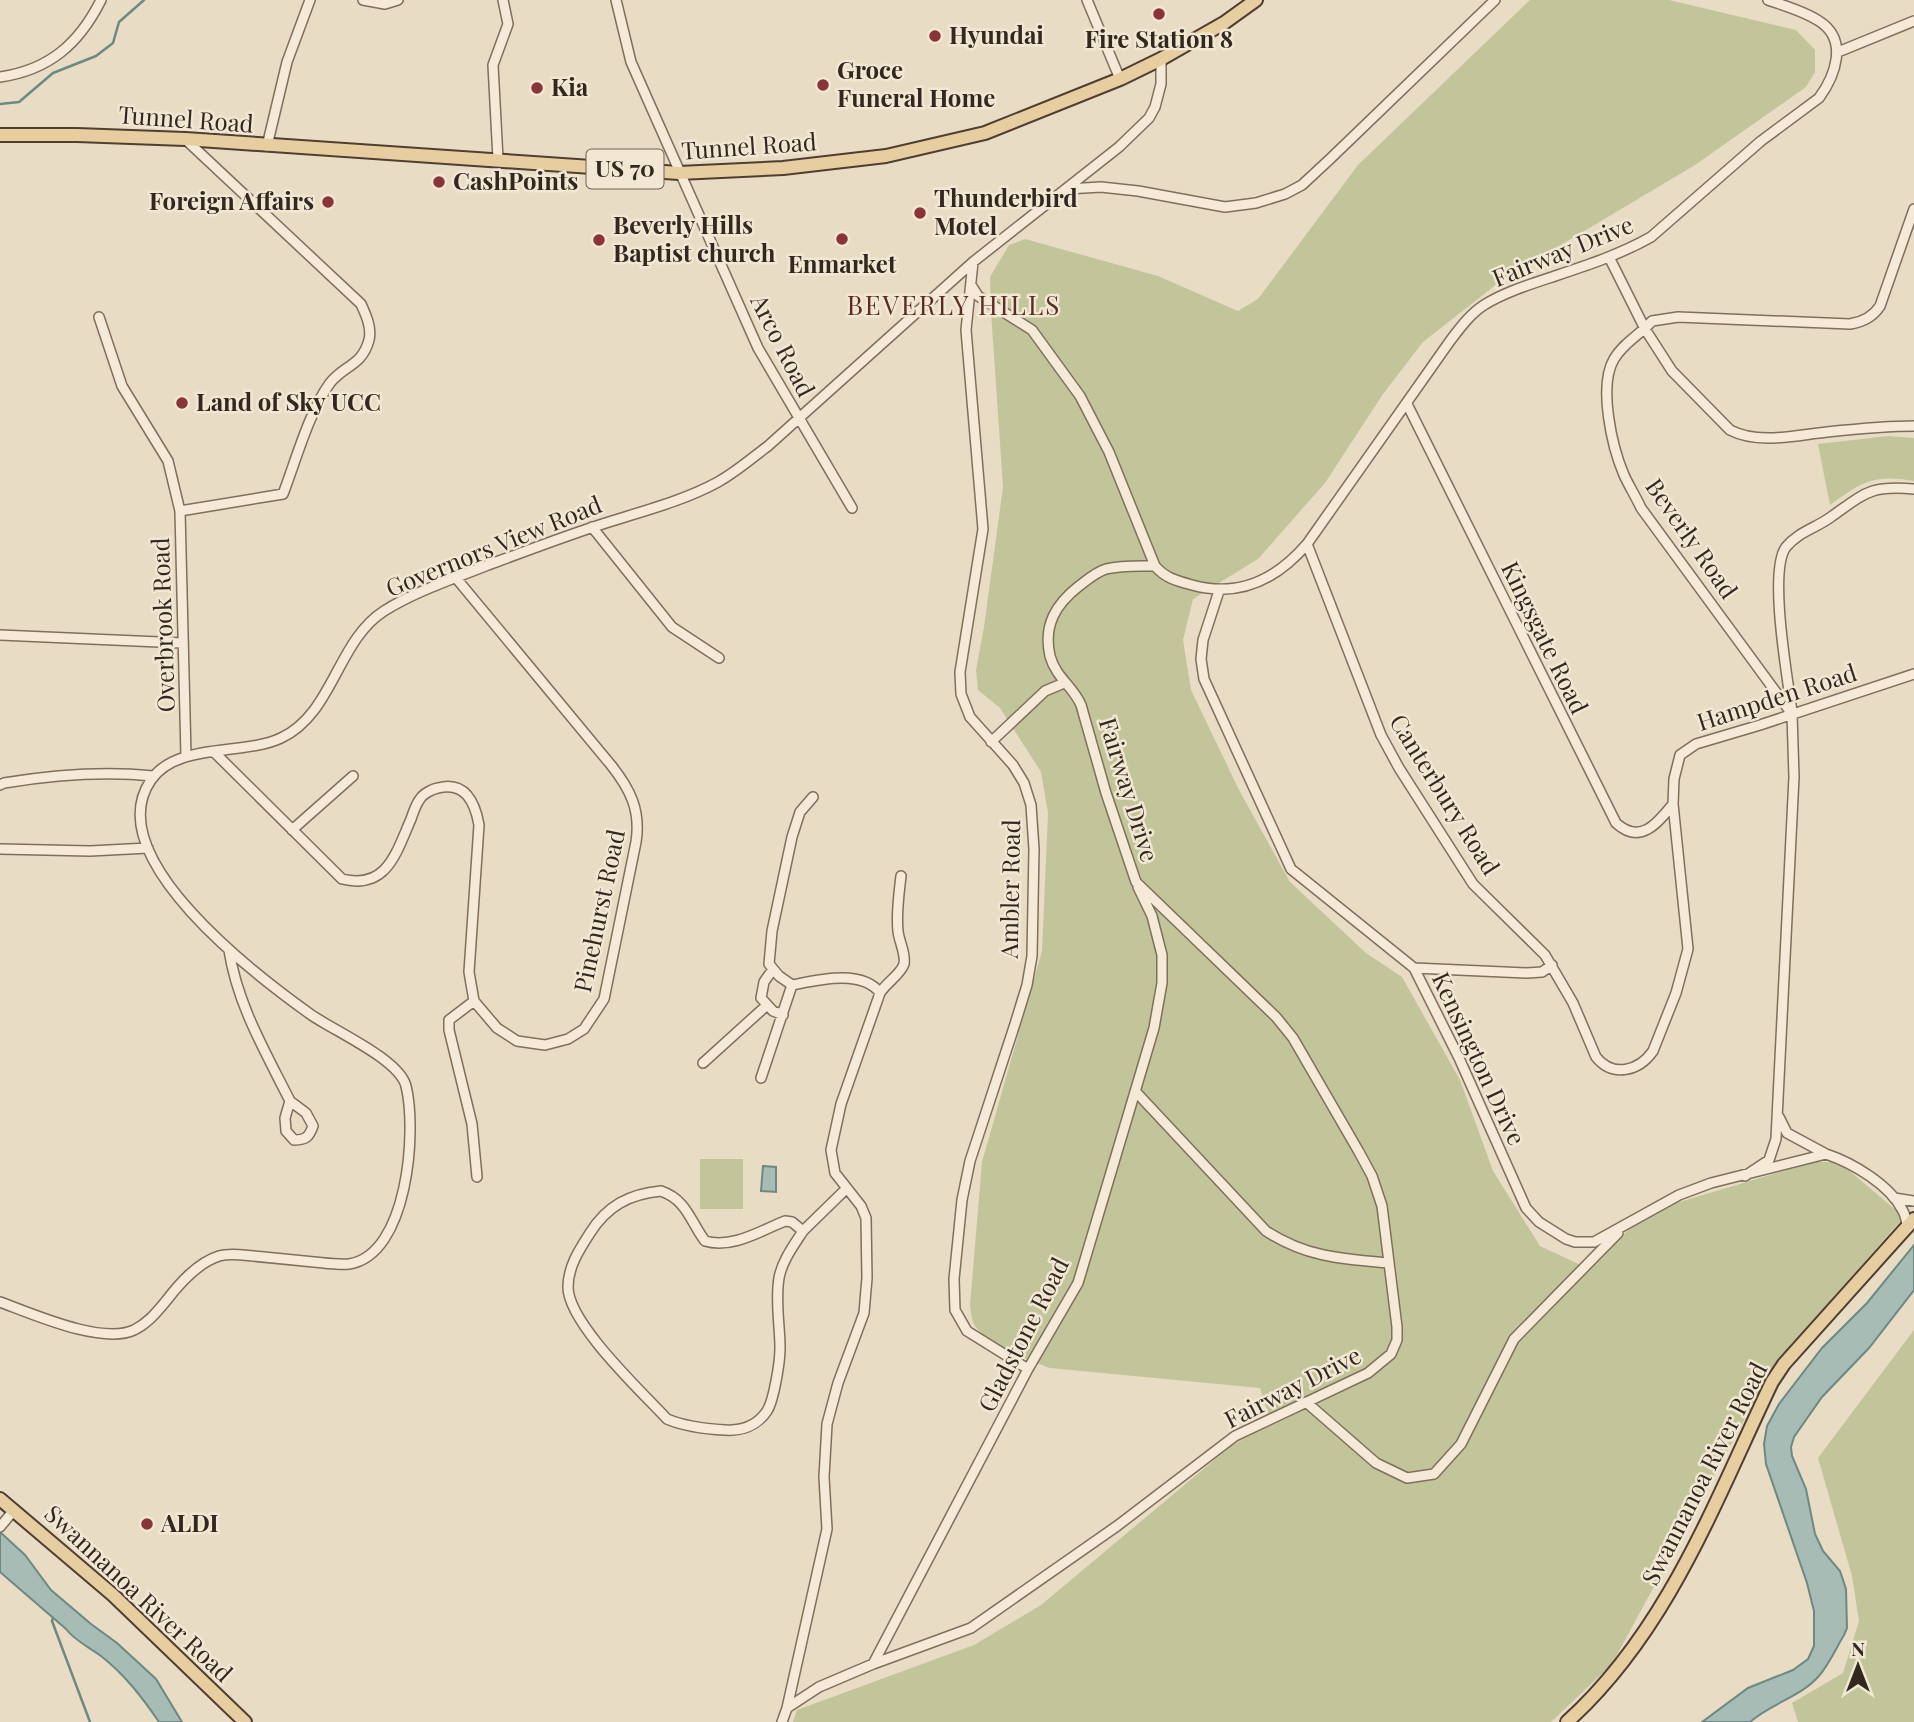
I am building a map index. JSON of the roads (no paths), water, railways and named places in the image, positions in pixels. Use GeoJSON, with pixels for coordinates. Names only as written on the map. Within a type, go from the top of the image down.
{"type":"FeatureCollection","features":[{"type":"Feature","properties":{"kind":"main road","name":"Tunnel Road"},"geometry":{"type":"LineString","coordinates":[[0,135],[185,139],[679,173],[783,168],[886,156],[985,133],[1120,79],[1161,59],[1224,23],[1255,0]]}},
{"type":"Feature","properties":{"kind":"main road","name":"Swannanoa River Road"},"geometry":{"type":"LineString","coordinates":[[1567,1722],[1613,1676],[1665,1599],[1713,1512],[1772,1382],[1784,1364],[1911,1224]]}},
{"type":"Feature","properties":{"kind":"main road","name":"Swannanoa River Road"},"geometry":{"type":"LineString","coordinates":[[0,1499],[113,1595],[245,1722]]}},
{"type":"Feature","properties":{"kind":"street"},"geometry":{"type":"LineString","coordinates":[[0,76],[33,69],[54,59],[88,22],[100,0]]}},
{"type":"Feature","properties":{"kind":"street"},"geometry":{"type":"LineString","coordinates":[[267,146],[287,62],[310,0]]}},
{"type":"Feature","properties":{"kind":"street"},"geometry":{"type":"LineString","coordinates":[[363,0],[386,4],[398,0]]}},
{"type":"Feature","properties":{"kind":"street"},"geometry":{"type":"LineString","coordinates":[[498,159],[493,65],[508,24],[503,0]]}},
{"type":"Feature","properties":{"kind":"street","name":"Arco Road"},"geometry":{"type":"LineString","coordinates":[[616,0],[631,62],[758,348],[852,508]]}},
{"type":"Feature","properties":{"kind":"street"},"geometry":{"type":"LineString","coordinates":[[1087,0],[1120,79]]}},
{"type":"Feature","properties":{"kind":"street"},"geometry":{"type":"LineString","coordinates":[[1067,189],[1101,187],[1138,191],[1225,207],[1256,203],[1285,194],[1301,185],[1340,151],[1495,0]]}},
{"type":"Feature","properties":{"kind":"street"},"geometry":{"type":"LineString","coordinates":[[1768,0],[1821,22],[1830,31],[1838,52],[1914,21]]}},
{"type":"Feature","properties":{"kind":"street","name":"Fairway Drive"},"geometry":{"type":"LineString","coordinates":[[787,1708],[819,1687],[971,1628],[1118,1526],[1235,1436],[1368,1374],[1391,1354],[1397,1340],[1382,1206],[1372,1176],[1293,1038],[1257,997],[1136,882],[1106,793],[1081,705],[1064,683],[1050,655],[1049,631],[1055,611],[1064,598],[1105,569],[1155,566],[1165,576],[1178,582],[1219,591],[1259,582],[1286,565],[1307,544],[1450,341],[1472,314],[1484,304],[1513,291],[1609,257],[1651,237],[1761,141],[1819,98],[1831,77],[1838,52]]}},
{"type":"Feature","properties":{"kind":"street","name":"Governors View Road"},"geometry":{"type":"LineString","coordinates":[[153,776],[186,756],[264,744],[282,738],[299,727],[330,684],[358,636],[379,614],[407,598],[592,527],[714,485],[741,467],[973,262],[1119,147],[1149,118],[1161,84],[1161,59]]}},
{"type":"Feature","properties":{"kind":"street","name":"Overbrook Road"},"geometry":{"type":"LineString","coordinates":[[185,139],[360,304],[368,319],[370,337],[363,357],[331,382],[310,423],[284,494],[180,512],[186,756]]}},
{"type":"Feature","properties":{"kind":"street","name":"Beverly Road"},"geometry":{"type":"LineString","coordinates":[[1792,714],[1663,540],[1641,508],[1623,473],[1609,426],[1608,386],[1612,361],[1626,342],[1652,321],[1671,317],[1850,324],[1861,322],[1875,314],[1880,306],[1914,209]]}},
{"type":"Feature","properties":{"kind":"street"},"geometry":{"type":"LineString","coordinates":[[1609,257],[1645,329],[1672,371],[1730,430],[1740,435],[1764,438],[1886,426],[1914,426]]}},
{"type":"Feature","properties":{"kind":"street","name":"Ambler Road"},"geometry":{"type":"LineString","coordinates":[[973,262],[966,330],[983,529],[960,672],[961,694],[970,717],[1013,765],[1024,783],[1031,805],[1034,849],[1032,956],[1027,985],[970,1161],[962,1200],[955,1266],[955,1310],[967,1331],[1028,1369]]}},
{"type":"Feature","properties":{"kind":"street"},"geometry":{"type":"LineString","coordinates":[[971,285],[978,296],[1032,330],[1080,396],[1109,452],[1155,566]]}},
{"type":"Feature","properties":{"kind":"street"},"geometry":{"type":"LineString","coordinates":[[99,317],[122,386],[168,461],[180,512]]}},
{"type":"Feature","properties":{"kind":"street","name":"Kingsgate Road"},"geometry":{"type":"LineString","coordinates":[[1407,404],[1616,823],[1626,832],[1646,830],[1673,804]]}},
{"type":"Feature","properties":{"kind":"street"},"geometry":{"type":"LineString","coordinates":[[1745,1175],[1769,1160],[1776,1139],[1778,1115],[1794,777],[1792,714],[1780,626],[1779,578],[1782,554],[1796,536],[1829,519],[1859,495],[1888,487],[1914,489]]}},
{"type":"Feature","properties":{"kind":"street"},"geometry":{"type":"LineString","coordinates":[[592,527],[672,626],[719,658]]}},
{"type":"Feature","properties":{"kind":"street","name":"Canterbury Road"},"geometry":{"type":"LineString","coordinates":[[1307,544],[1381,735],[1399,768],[1473,884],[1552,965]]}},
{"type":"Feature","properties":{"kind":"street","name":"Pinehurst Road"},"geometry":{"type":"LineString","coordinates":[[456,578],[627,786],[635,804],[639,826],[604,999],[584,1029],[568,1039],[545,1045],[517,1041],[497,1028],[474,1001]]}},
{"type":"Feature","properties":{"kind":"street","name":"Kensington Drive"},"geometry":{"type":"LineString","coordinates":[[1219,591],[1203,640],[1201,659],[1204,680],[1292,869],[1414,968],[1459,1058],[1525,1208],[1539,1222],[1566,1239],[1594,1242],[1679,1195],[1711,1183],[1826,1154]]}},
{"type":"Feature","properties":{"kind":"street"},"geometry":{"type":"LineString","coordinates":[[0,635],[182,643]]}},
{"type":"Feature","properties":{"kind":"street","name":"Hampden Road"},"geometry":{"type":"LineString","coordinates":[[1552,965],[1601,1063],[1614,1069],[1628,1070],[1648,1058],[1660,1036],[1688,949],[1673,804],[1674,779],[1680,755],[1696,744],[1914,674]]}},
{"type":"Feature","properties":{"kind":"street"},"geometry":{"type":"LineString","coordinates":[[991,742],[1045,691],[1064,683]]}},
{"type":"Feature","properties":{"kind":"street"},"geometry":{"type":"LineString","coordinates":[[214,752],[342,879],[367,881],[389,868],[420,799],[433,789],[450,785],[463,790],[475,808],[479,825],[469,972],[474,1001],[449,1020],[449,1030],[472,1124],[477,1177]]}},
{"type":"Feature","properties":{"kind":"street"},"geometry":{"type":"LineString","coordinates":[[0,785],[41,777],[129,774],[153,776],[140,804],[141,825],[148,848],[162,877],[182,902],[229,950],[310,1014],[390,1064],[405,1081],[411,1121],[400,1208],[384,1238],[369,1255],[351,1264],[221,1255],[186,1278],[150,1321],[131,1332],[111,1336],[0,1302]]}},
{"type":"Feature","properties":{"kind":"street"},"geometry":{"type":"LineString","coordinates":[[292,830],[354,776]]}},
{"type":"Feature","properties":{"kind":"street"},"geometry":{"type":"LineString","coordinates":[[792,985],[769,964],[772,931],[792,837],[800,811],[813,797]]}},
{"type":"Feature","properties":{"kind":"street"},"geometry":{"type":"LineString","coordinates":[[0,849],[90,851],[148,848]]}},
{"type":"Feature","properties":{"kind":"street"},"geometry":{"type":"LineString","coordinates":[[782,1722],[827,1530],[824,1477],[827,1424],[838,1383],[864,1313],[867,1278],[866,1218],[861,1206],[835,1173],[832,1161],[833,1136],[849,1078],[880,993],[904,965],[898,932],[901,876]]}},
{"type":"Feature","properties":{"kind":"street","name":"Gladstone Road"},"geometry":{"type":"LineString","coordinates":[[873,1664],[1028,1369],[1078,1283],[1154,1028],[1163,968],[1152,916],[1136,882]]}},
{"type":"Feature","properties":{"kind":"street"},"geometry":{"type":"LineString","coordinates":[[229,950],[239,996],[290,1101]]}},
{"type":"Feature","properties":{"kind":"street"},"geometry":{"type":"LineString","coordinates":[[1414,968],[1527,973],[1542,972],[1552,965]]}},
{"type":"Feature","properties":{"kind":"street"},"geometry":{"type":"LineString","coordinates":[[773,969],[762,990],[761,998],[766,1006],[783,1015]]}},
{"type":"Feature","properties":{"kind":"street"},"geometry":{"type":"LineString","coordinates":[[792,985],[828,978],[854,980],[875,986],[880,993]]}},
{"type":"Feature","properties":{"kind":"street"},"geometry":{"type":"LineString","coordinates":[[761,1078],[792,985]]}},
{"type":"Feature","properties":{"kind":"street"},"geometry":{"type":"LineString","coordinates":[[703,1063],[766,1006]]}},
{"type":"Feature","properties":{"kind":"street"},"geometry":{"type":"LineString","coordinates":[[1136,1092],[1266,1231],[1306,1252],[1331,1258],[1388,1263]]}},
{"type":"Feature","properties":{"kind":"street"},"geometry":{"type":"LineString","coordinates":[[1778,1115],[1787,1133],[1826,1154],[1844,1160],[1882,1186],[1894,1198],[1911,1224]]}},
{"type":"Feature","properties":{"kind":"street"},"geometry":{"type":"LineString","coordinates":[[803,1231],[792,1222],[785,1221],[719,1245],[705,1241],[681,1201],[673,1195],[661,1192],[638,1194],[617,1204],[595,1225],[576,1255],[569,1275],[571,1303],[596,1341],[667,1419],[682,1426],[735,1430],[748,1428],[767,1411],[778,1372],[780,1349],[777,1295],[779,1275],[787,1255],[803,1231],[846,1188]]}},
{"type":"Feature","properties":{"kind":"street"},"geometry":{"type":"LineString","coordinates":[[1894,1198],[1914,1201]]}},
{"type":"Feature","properties":{"kind":"street"},"geometry":{"type":"LineString","coordinates":[[1306,1402],[1376,1463],[1407,1478],[1434,1474],[1461,1444],[1514,1339],[1624,1227]]}},
{"type":"Feature","properties":{"kind":"street"},"geometry":{"type":"LineString","coordinates":[[0,1527],[14,1510]]}},
{"type":"Feature","properties":{"kind":"water"},"geometry":{"type":"Polygon","coordinates":[[[763,1166],[776,1167],[776,1192],[761,1191],[763,1166]]]}},
{"type":"Feature","properties":{"kind":"water"},"geometry":{"type":"Polygon","coordinates":[[[1914,1245],[1914,1290],[1869,1348],[1822,1397],[1794,1437],[1791,1447],[1806,1489],[1815,1534],[1823,1551],[1840,1571],[1846,1589],[1847,1628],[1844,1635],[1822,1672],[1803,1690],[1750,1722],[1702,1722],[1748,1688],[1793,1670],[1808,1659],[1814,1646],[1814,1611],[1807,1583],[1766,1464],[1764,1444],[1767,1426],[1779,1404],[1822,1348],[1867,1303],[1914,1245]]]}},
{"type":"Feature","properties":{"kind":"water"},"geometry":{"type":"Polygon","coordinates":[[[0,1532],[25,1555],[51,1590],[117,1643],[156,1679],[182,1722],[159,1722],[140,1695],[118,1671],[74,1637],[0,1572],[0,1532]]]}},
{"type":"Feature","properties":{"kind":"waterway"},"geometry":{"type":"LineString","coordinates":[[0,104],[19,102],[53,73],[96,56],[113,43],[119,22],[144,0]]}},
{"type":"Feature","properties":{"kind":"waterway"},"geometry":{"type":"LineString","coordinates":[[53,1618],[90,1722]]}},
{"type":"Feature","properties":{"kind":"place","name":"Fire Station 8"},"geometry":{"type":"Point","coordinates":[1159,14]}},
{"type":"Feature","properties":{"kind":"place","name":"Hyundai"},"geometry":{"type":"Point","coordinates":[935,36]}},
{"type":"Feature","properties":{"kind":"place","name":"Groce Funeral Home"},"geometry":{"type":"Point","coordinates":[823,85]}},
{"type":"Feature","properties":{"kind":"place","name":"Kia"},"geometry":{"type":"Point","coordinates":[537,88]}},
{"type":"Feature","properties":{"kind":"place","name":"CashPoints"},"geometry":{"type":"Point","coordinates":[439,182]}},
{"type":"Feature","properties":{"kind":"place","name":"Foreign Affairs"},"geometry":{"type":"Point","coordinates":[328,202]}},
{"type":"Feature","properties":{"kind":"place","name":"Thunderbird Motel"},"geometry":{"type":"Point","coordinates":[920,213]}},
{"type":"Feature","properties":{"kind":"place","name":"Enmarket"},"geometry":{"type":"Point","coordinates":[842,239]}},
{"type":"Feature","properties":{"kind":"place","name":"Beverly Hills Baptist church"},"geometry":{"type":"Point","coordinates":[599,240]}},
{"type":"Feature","properties":{"kind":"place","name":"Land of Sky UCC"},"geometry":{"type":"Point","coordinates":[182,403]}},
{"type":"Feature","properties":{"kind":"place","name":"ALDI"},"geometry":{"type":"Point","coordinates":[147,1524]}},
{"type":"Feature","properties":{"kind":"district","name":"BEVERLY HILLS"},"geometry":{"type":"Point","coordinates":[954,306]}}]}
